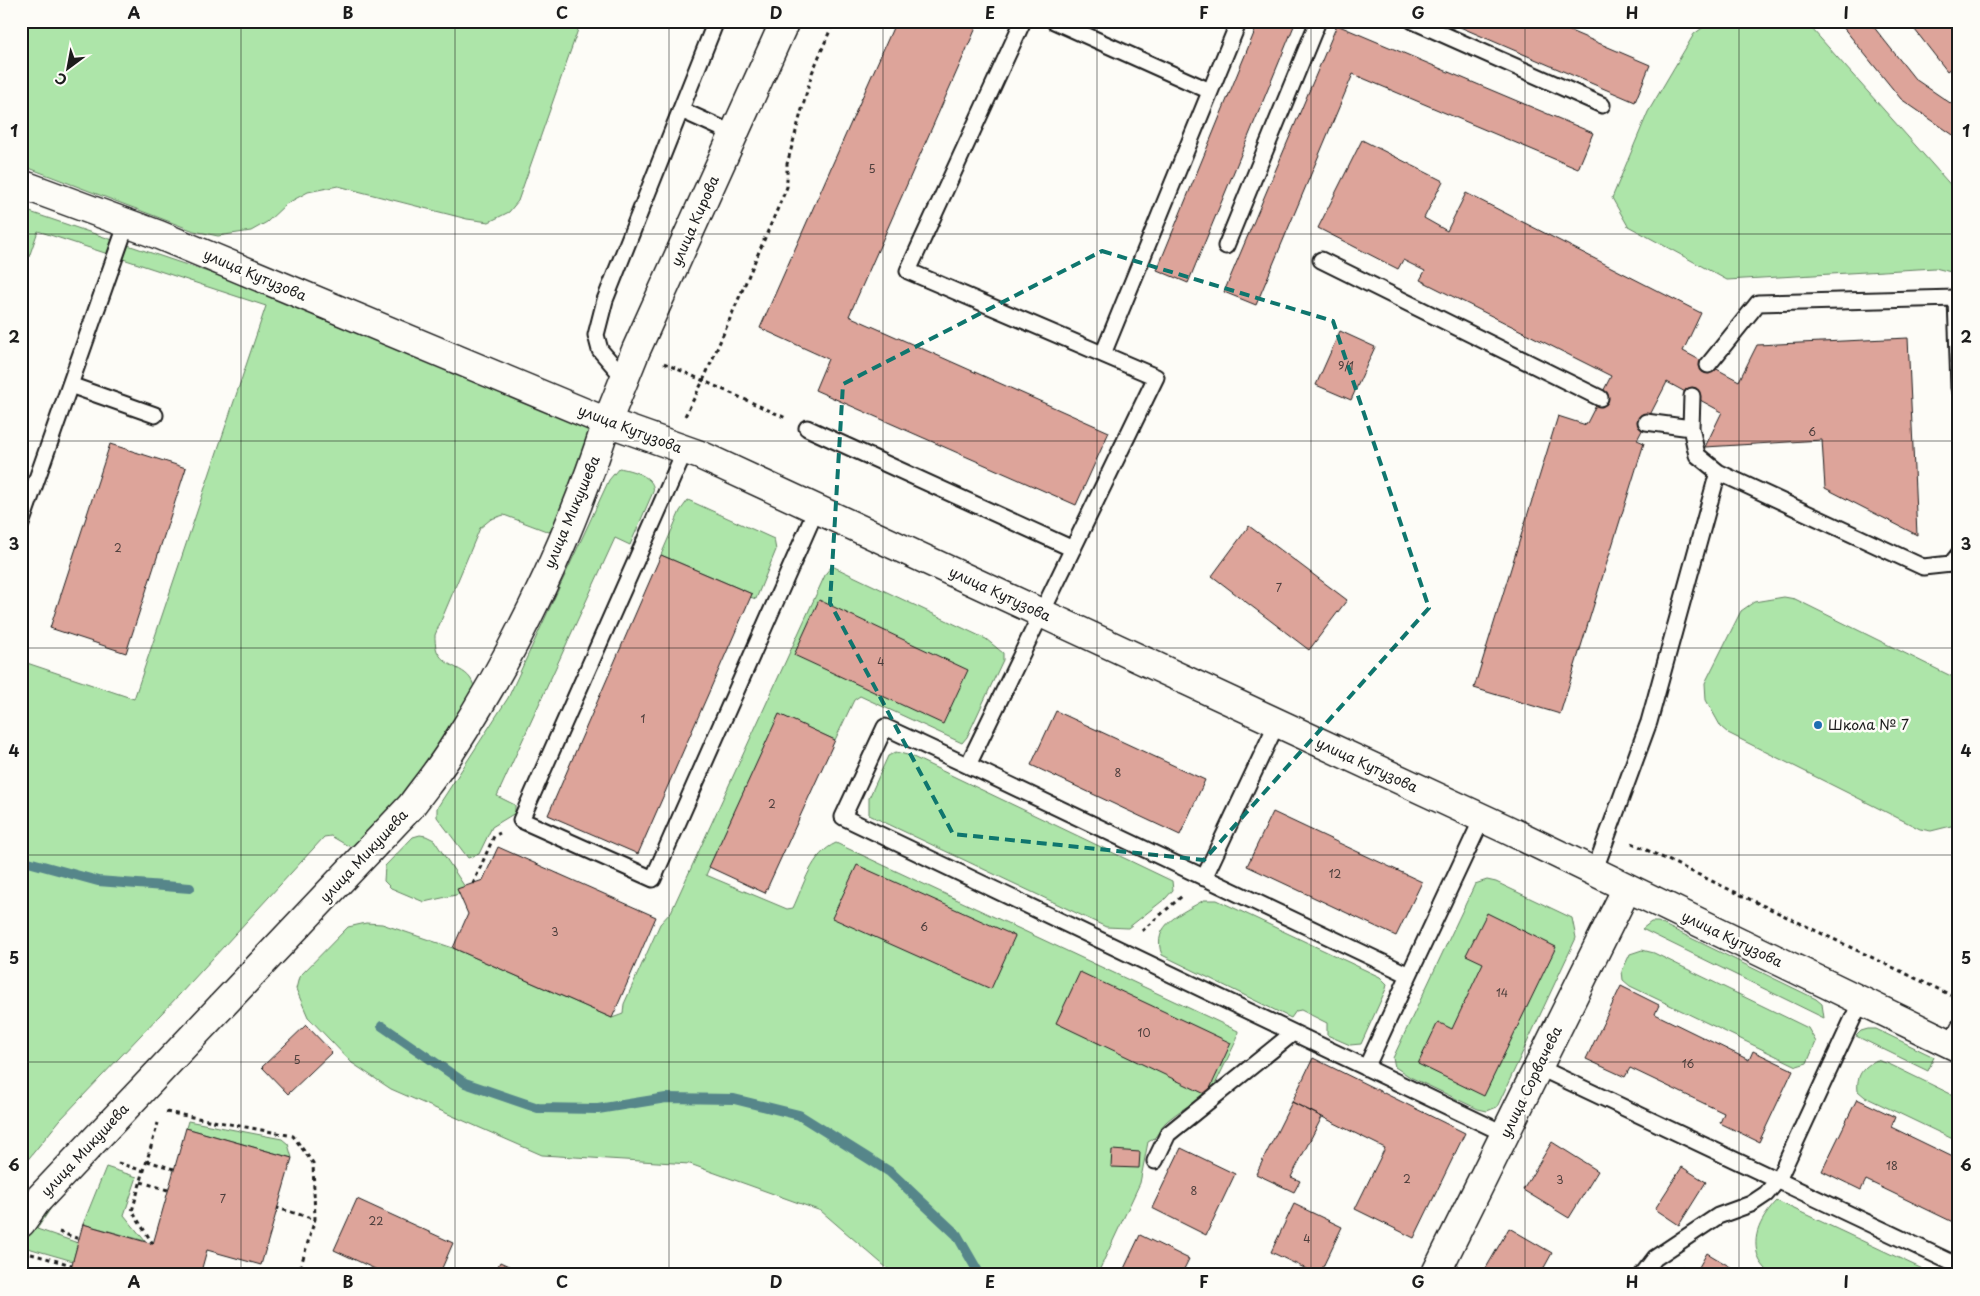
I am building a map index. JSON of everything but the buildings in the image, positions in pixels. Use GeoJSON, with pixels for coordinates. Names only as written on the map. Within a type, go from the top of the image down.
{"type":"FeatureCollection","features":[{"type":"Feature","properties":{"kind":"street","name":"улица Кирова"},"geometry":{"type":"LineString","coordinates":[[607,422],[624,379],[786,21]]}},
{"type":"Feature","properties":{"kind":"street","name":"улица Кутузова"},"geometry":{"type":"LineString","coordinates":[[21,184],[127,223],[607,422],[700,455],[1482,819],[1861,1001],[1956,1039]]}},
{"type":"Feature","properties":{"kind":"street","name":"улица Микушева"},"geometry":{"type":"LineString","coordinates":[[21,1223],[36,1202],[411,806],[451,752],[500,669],[534,601],[586,487],[607,422]]}},
{"type":"Feature","properties":{"kind":"street","name":"улица Сорвачева"},"geometry":{"type":"LineString","coordinates":[[1435,1275],[1627,888]]}},
{"type":"Feature","properties":{"kind":"lane"},"geometry":{"type":"LineString","coordinates":[[624,379],[600,350],[596,335],[605,300],[716,21]]}},
{"type":"Feature","properties":{"kind":"lane"},"geometry":{"type":"LineString","coordinates":[[973,768],[968,765],[1156,377],[908,271],[1024,21]]}},
{"type":"Feature","properties":{"kind":"lane"},"geometry":{"type":"LineString","coordinates":[[1054,21],[1083,27],[1210,90]]}},
{"type":"Feature","properties":{"kind":"lane"},"geometry":{"type":"LineString","coordinates":[[1102,354],[1239,21]]}},
{"type":"Feature","properties":{"kind":"lane"},"geometry":{"type":"LineString","coordinates":[[1226,246],[1318,21]]}},
{"type":"Feature","properties":{"kind":"lane"},"geometry":{"type":"LineString","coordinates":[[1412,21],[1602,105]]}},
{"type":"Feature","properties":{"kind":"lane"},"geometry":{"type":"LineString","coordinates":[[680,110],[734,134]]}},
{"type":"Feature","properties":{"kind":"lane"},"geometry":{"type":"LineString","coordinates":[[21,524],[127,223]]}},
{"type":"Feature","properties":{"kind":"lane"},"geometry":{"type":"LineString","coordinates":[[1321,260],[1600,398]]}},
{"type":"Feature","properties":{"kind":"lane"},"geometry":{"type":"LineString","coordinates":[[1708,365],[1758,303],[1956,298],[1959,388]]}},
{"type":"Feature","properties":{"kind":"lane"},"geometry":{"type":"LineString","coordinates":[[70,385],[155,415]]}},
{"type":"Feature","properties":{"kind":"lane"},"geometry":{"type":"LineString","coordinates":[[1692,396],[1691,428],[1697,455],[1718,472],[1923,567],[1951,564],[1959,554]]}},
{"type":"Feature","properties":{"kind":"lane"},"geometry":{"type":"LineString","coordinates":[[1646,422],[1691,428]]}},
{"type":"Feature","properties":{"kind":"lane"},"geometry":{"type":"LineString","coordinates":[[807,428],[1073,549]]}},
{"type":"Feature","properties":{"kind":"lane"},"geometry":{"type":"LineString","coordinates":[[685,450],[521,820],[653,879],[816,510]]}},
{"type":"Feature","properties":{"kind":"lane"},"geometry":{"type":"LineString","coordinates":[[1594,872],[1649,722],[1718,472]]}},
{"type":"Feature","properties":{"kind":"lane"},"geometry":{"type":"LineString","coordinates":[[1204,878],[1276,723]]}},
{"type":"Feature","properties":{"kind":"lane"},"geometry":{"type":"LineString","coordinates":[[1410,975],[884,727],[843,817],[1505,1134]]}},
{"type":"Feature","properties":{"kind":"lane"},"geometry":{"type":"LineString","coordinates":[[1366,1068],[1482,819]]}},
{"type":"Feature","properties":{"kind":"lane"},"geometry":{"type":"LineString","coordinates":[[1642,1275],[1655,1258],[1718,1216],[1751,1204],[1766,1194],[1778,1180],[1861,1001]]}},
{"type":"Feature","properties":{"kind":"lane"},"geometry":{"type":"LineString","coordinates":[[1155,1161],[1168,1134],[1293,1033]]}},
{"type":"Feature","properties":{"kind":"lane"},"geometry":{"type":"LineString","coordinates":[[1538,1067],[1959,1266]]}},
{"type":"Feature","properties":{"kind":"path"},"geometry":{"type":"LineString","coordinates":[[684,418],[704,381],[787,187],[787,164],[812,73],[834,21]]}},
{"type":"Feature","properties":{"kind":"path"},"geometry":{"type":"LineString","coordinates":[[662,362],[807,428]]}},
{"type":"Feature","properties":{"kind":"path"},"geometry":{"type":"LineString","coordinates":[[473,884],[494,836],[521,820]]}},
{"type":"Feature","properties":{"kind":"path"},"geometry":{"type":"LineString","coordinates":[[1610,832],[1959,999]]}},
{"type":"Feature","properties":{"kind":"path"},"geometry":{"type":"LineString","coordinates":[[1120,950],[1204,878]]}},
{"type":"Feature","properties":{"kind":"path"},"geometry":{"type":"LineString","coordinates":[[165,1112],[293,1136],[313,1163],[315,1220],[298,1275]]}},
{"type":"Feature","properties":{"kind":"path"},"geometry":{"type":"LineString","coordinates":[[153,1244],[132,1211],[158,1123]]}},
{"type":"Feature","properties":{"kind":"path"},"geometry":{"type":"LineString","coordinates":[[147,1161],[174,1169]]}},
{"type":"Feature","properties":{"kind":"path"},"geometry":{"type":"LineString","coordinates":[[141,1182],[168,1190]]}},
{"type":"Feature","properties":{"kind":"path"},"geometry":{"type":"LineString","coordinates":[[277,1208],[315,1220]]}},
{"type":"Feature","properties":{"kind":"path"},"geometry":{"type":"LineString","coordinates":[[59,1232],[79,1239]]}},
{"type":"Feature","properties":{"kind":"path"},"geometry":{"type":"LineString","coordinates":[[30,1253],[72,1265]]}},
{"type":"Feature","properties":{"kind":"path"},"geometry":{"type":"LineString","coordinates":[[21,1271],[35,1275]]}},
{"type":"Feature","properties":{"kind":"highlighted area"},"geometry":{"type":"Polygon","coordinates":[[[1102,251],[1333,321],[1429,608],[1204,860],[953,834],[830,603],[843,384],[1102,251]]]}},
{"type":"Feature","properties":{"kind":"green space"},"geometry":{"type":"Polygon","coordinates":[[[21,21],[581,21],[518,201],[509,212],[489,222],[467,219],[338,186],[308,192],[286,204],[267,222],[251,231],[218,236],[194,231],[21,165],[21,21]]]}},
{"type":"Feature","properties":{"kind":"green space"},"geometry":{"type":"Polygon","coordinates":[[[1712,21],[1805,21],[1955,190],[1959,189],[1959,274],[1935,268],[1727,280],[1628,226],[1612,198],[1648,112],[1694,34],[1712,21]]]}},
{"type":"Feature","properties":{"kind":"green space"},"geometry":{"type":"Polygon","coordinates":[[[21,209],[270,293],[597,423],[559,524],[549,532],[504,515],[491,519],[480,528],[435,635],[436,649],[441,658],[470,678],[475,694],[420,777],[356,845],[348,846],[331,836],[324,837],[180,994],[60,1120],[21,1168],[21,661],[134,699],[266,306],[38,231],[21,280],[21,209]]]}},
{"type":"Feature","properties":{"kind":"green space"},"geometry":{"type":"Polygon","coordinates":[[[619,468],[630,470],[647,478],[651,482],[653,492],[630,545],[615,538],[497,796],[515,805],[515,813],[492,827],[479,854],[468,858],[437,817],[437,808],[508,698],[609,480],[619,468]]]}},
{"type":"Feature","properties":{"kind":"green space"},"geometry":{"type":"Polygon","coordinates":[[[688,500],[774,539],[776,550],[756,599],[750,597],[752,594],[661,555],[680,511],[688,500]]]}},
{"type":"Feature","properties":{"kind":"green space"},"geometry":{"type":"Polygon","coordinates":[[[832,566],[986,639],[1003,653],[1003,660],[967,737],[962,743],[860,696],[854,700],[835,740],[779,715],[706,875],[787,909],[793,908],[814,862],[827,848],[836,843],[1238,1031],[1237,1039],[1210,1095],[1175,1115],[1148,1142],[1140,1183],[1097,1275],[895,1275],[821,1211],[690,1164],[542,1155],[391,1089],[352,1063],[308,1017],[296,989],[299,977],[348,927],[366,923],[382,924],[453,948],[612,1018],[623,1014],[624,1004],[660,924],[671,912],[826,573],[832,566]]]}},
{"type":"Feature","properties":{"kind":"green space"},"geometry":{"type":"Polygon","coordinates":[[[1784,597],[1795,599],[1959,680],[1959,824],[1931,831],[1920,829],[1728,733],[1721,727],[1706,700],[1705,683],[1741,611],[1754,602],[1784,597]]]}},
{"type":"Feature","properties":{"kind":"green space"},"geometry":{"type":"Polygon","coordinates":[[[896,752],[911,756],[1172,881],[1173,890],[1166,898],[1128,928],[1106,927],[869,815],[869,798],[888,756],[896,752]]]}},
{"type":"Feature","properties":{"kind":"green space"},"geometry":{"type":"Polygon","coordinates":[[[420,835],[434,840],[465,887],[460,894],[424,902],[391,888],[384,881],[385,866],[413,837],[420,835]]]}},
{"type":"Feature","properties":{"kind":"green space"},"geometry":{"type":"Polygon","coordinates":[[[1487,880],[1496,882],[1572,918],[1576,938],[1497,1107],[1487,1111],[1478,1109],[1410,1077],[1395,1067],[1393,1058],[1475,884],[1487,880]]]}},
{"type":"Feature","properties":{"kind":"green space"},"geometry":{"type":"Polygon","coordinates":[[[1204,900],[1217,900],[1380,977],[1387,984],[1386,989],[1361,1044],[1350,1045],[1327,1035],[1327,1023],[1301,1010],[1296,1011],[1291,1018],[1162,955],[1159,944],[1164,927],[1178,915],[1204,900]]]}},
{"type":"Feature","properties":{"kind":"green space"},"geometry":{"type":"Polygon","coordinates":[[[1651,922],[1658,922],[1816,999],[1822,1004],[1824,1018],[1642,929],[1651,922]]]}},
{"type":"Feature","properties":{"kind":"green space"},"geometry":{"type":"Polygon","coordinates":[[[1642,950],[1654,953],[1808,1028],[1816,1042],[1807,1063],[1797,1066],[1630,986],[1623,980],[1622,971],[1630,954],[1642,950]]]}},
{"type":"Feature","properties":{"kind":"green space"},"geometry":{"type":"Polygon","coordinates":[[[1876,1029],[1934,1057],[1928,1071],[1856,1036],[1861,1031],[1876,1029]]]}},
{"type":"Feature","properties":{"kind":"green space"},"geometry":{"type":"Polygon","coordinates":[[[1877,1060],[1959,1098],[1959,1142],[1865,1097],[1858,1091],[1859,1076],[1864,1069],[1877,1060]]]}},
{"type":"Feature","properties":{"kind":"green space"},"geometry":{"type":"Polygon","coordinates":[[[188,1121],[282,1139],[288,1144],[292,1158],[186,1128],[188,1121]]]}},
{"type":"Feature","properties":{"kind":"green space"},"geometry":{"type":"Polygon","coordinates":[[[106,1167],[137,1177],[124,1215],[145,1241],[83,1224],[106,1167]]]}},
{"type":"Feature","properties":{"kind":"green space"},"geometry":{"type":"Polygon","coordinates":[[[67,1184],[37,1229],[78,1243],[73,1261],[21,1246],[23,1232],[67,1184]]]}},
{"type":"Feature","properties":{"kind":"green space"},"geometry":{"type":"Polygon","coordinates":[[[1777,1201],[1933,1275],[1771,1275],[1759,1259],[1756,1242],[1762,1220],[1777,1201]]]}},
{"type":"Feature","properties":{"kind":"waterway"},"geometry":{"type":"LineString","coordinates":[[21,860],[98,881],[190,888]]}},
{"type":"Feature","properties":{"kind":"waterway"},"geometry":{"type":"LineString","coordinates":[[382,1026],[465,1083],[538,1108],[598,1109],[666,1098],[734,1099],[799,1115],[890,1172],[957,1235],[980,1275]]}},
{"type":"Feature","properties":{"kind":"place","name":"Школа № 7"},"geometry":{"type":"Point","coordinates":[1818,725]}}]}
